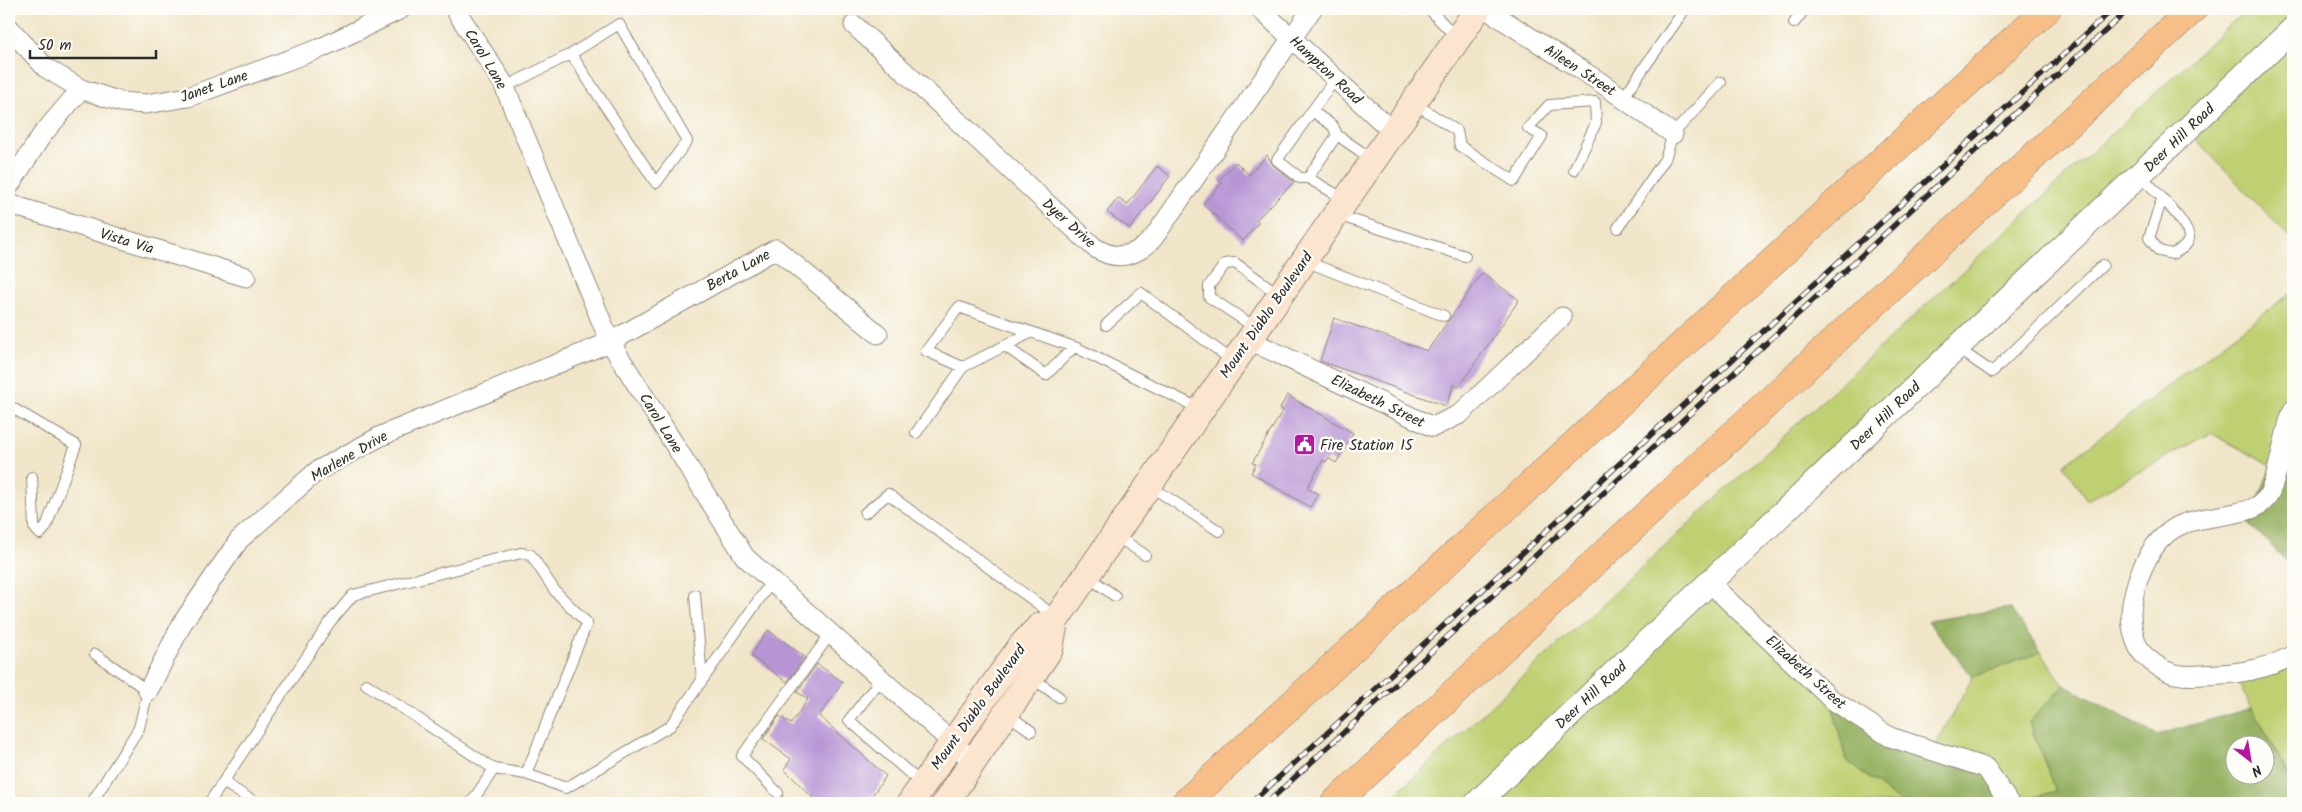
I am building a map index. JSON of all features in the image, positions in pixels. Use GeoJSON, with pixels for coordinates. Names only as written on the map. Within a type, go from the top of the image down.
{"type":"FeatureCollection","features":[{"type":"Feature","properties":{"kind":"highway"},"geometry":{"type":"LineString","coordinates":[[1185,803],[2047,9]]}},
{"type":"Feature","properties":{"kind":"highway"},"geometry":{"type":"LineString","coordinates":[[1335,803],[2193,9]]}},
{"type":"Feature","properties":{"kind":"main road","name":"Mount Diablo Boulevard"},"geometry":{"type":"LineString","coordinates":[[945,803],[1050,649],[1056,620],[1478,9]]}},
{"type":"Feature","properties":{"kind":"main road","name":"Mount Diablo Boulevard"},"geometry":{"type":"LineString","coordinates":[[917,794],[1021,646],[1040,626],[1056,620]]}},
{"type":"Feature","properties":{"kind":"street","name":"Janet Lane"},"geometry":{"type":"LineString","coordinates":[[9,28],[46,68],[81,89],[121,102],[146,104],[188,97],[321,48],[401,9]]}},
{"type":"Feature","properties":{"kind":"street","name":"Carol Lane"},"geometry":{"type":"LineString","coordinates":[[455,9],[505,87],[610,342],[746,557],[974,762]]}},
{"type":"Feature","properties":{"kind":"street","name":"Hampton Road"},"geometry":{"type":"LineString","coordinates":[[1260,9],[1393,132]]}},
{"type":"Feature","properties":{"kind":"street","name":"Dyer Drive"},"geometry":{"type":"LineString","coordinates":[[854,25],[1094,247],[1103,253],[1114,256],[1136,253],[1146,247],[1312,9]]}},
{"type":"Feature","properties":{"kind":"street","name":"Aileen Street"},"geometry":{"type":"LineString","coordinates":[[1486,9],[1623,98],[1673,134]]}},
{"type":"Feature","properties":{"kind":"street","name":"Deer Hill Road"},"geometry":{"type":"LineString","coordinates":[[1477,803],[2293,29]]}},
{"type":"Feature","properties":{"kind":"street"},"geometry":{"type":"LineString","coordinates":[[9,186],[42,135],[81,89]]}},
{"type":"Feature","properties":{"kind":"street","name":"Vista Via"},"geometry":{"type":"LineString","coordinates":[[9,204],[246,277]]}},
{"type":"Feature","properties":{"kind":"street","name":"Berta Lane"},"geometry":{"type":"LineString","coordinates":[[610,342],[776,249],[878,334]]}},
{"type":"Feature","properties":{"kind":"street","name":"Elizabeth Street"},"geometry":{"type":"LineString","coordinates":[[1253,334],[1433,428],[1460,414],[1562,317]]}},
{"type":"Feature","properties":{"kind":"street","name":"Marlene Drive"},"geometry":{"type":"LineString","coordinates":[[148,691],[183,622],[239,540],[317,471],[381,436],[610,342]]}},
{"type":"Feature","properties":{"kind":"street"},"geometry":{"type":"LineString","coordinates":[[2293,410],[2268,498],[2254,509],[2183,524],[2167,532],[2150,554],[2137,580],[2132,607],[2135,638],[2142,654],[2160,669],[2183,676],[2234,674],[2278,664],[2293,655]]}},
{"type":"Feature","properties":{"kind":"street","name":"Elizabeth Street"},"geometry":{"type":"LineString","coordinates":[[1710,583],[1831,699],[1890,737],[1986,768],[2009,803]]}},
{"type":"Feature","properties":{"kind":"lane"},"geometry":{"type":"LineString","coordinates":[[1429,9],[1458,38]]}},
{"type":"Feature","properties":{"kind":"lane"},"geometry":{"type":"LineString","coordinates":[[1623,98],[1685,9]]}},
{"type":"Feature","properties":{"kind":"lane"},"geometry":{"type":"LineString","coordinates":[[1794,22],[1805,9]]}},
{"type":"Feature","properties":{"kind":"lane"},"geometry":{"type":"LineString","coordinates":[[505,87],[570,54],[619,24],[687,140],[656,183],[570,54]]}},
{"type":"Feature","properties":{"kind":"lane"},"geometry":{"type":"LineString","coordinates":[[1335,79],[1277,160],[1300,178],[1308,178],[1341,207],[1465,256]]}},
{"type":"Feature","properties":{"kind":"lane"},"geometry":{"type":"LineString","coordinates":[[1618,228],[1665,159],[1673,134],[1721,82]]}},
{"type":"Feature","properties":{"kind":"lane"},"geometry":{"type":"LineString","coordinates":[[1414,102],[1457,131],[1460,146],[1514,181],[1542,136],[1528,128],[1549,105],[1595,102],[1596,123],[1574,170]]}},
{"type":"Feature","properties":{"kind":"lane"},"geometry":{"type":"LineString","coordinates":[[1312,111],[1333,126],[1337,135],[1373,160]]}},
{"type":"Feature","properties":{"kind":"lane"},"geometry":{"type":"LineString","coordinates":[[1308,178],[1337,135]]}},
{"type":"Feature","properties":{"kind":"lane"},"geometry":{"type":"LineString","coordinates":[[2140,174],[2162,199],[2187,230],[2189,237],[2186,244],[2172,254],[2159,251],[2149,238],[2162,199]]}},
{"type":"Feature","properties":{"kind":"lane"},"geometry":{"type":"LineString","coordinates":[[1304,261],[1444,316]]}},
{"type":"Feature","properties":{"kind":"lane"},"geometry":{"type":"LineString","coordinates":[[1253,334],[1209,297],[1209,286],[1225,264],[1235,263],[1280,295]]}},
{"type":"Feature","properties":{"kind":"lane"},"geometry":{"type":"LineString","coordinates":[[1957,348],[1992,372],[2103,265]]}},
{"type":"Feature","properties":{"kind":"lane"},"geometry":{"type":"LineString","coordinates":[[1106,325],[1141,293],[1234,362]]}},
{"type":"Feature","properties":{"kind":"lane"},"geometry":{"type":"LineString","coordinates":[[963,367],[926,351],[959,307],[1074,347],[1201,409]]}},
{"type":"Feature","properties":{"kind":"lane"},"geometry":{"type":"LineString","coordinates":[[916,433],[963,367],[1032,332]]}},
{"type":"Feature","properties":{"kind":"lane"},"geometry":{"type":"LineString","coordinates":[[1005,346],[1046,375],[1074,347]]}},
{"type":"Feature","properties":{"kind":"lane"},"geometry":{"type":"LineString","coordinates":[[9,406],[76,445],[46,527],[40,534],[34,527],[32,477]]}},
{"type":"Feature","properties":{"kind":"lane"},"geometry":{"type":"LineString","coordinates":[[1149,485],[1219,531]]}},
{"type":"Feature","properties":{"kind":"lane"},"geometry":{"type":"LineString","coordinates":[[865,513],[888,494],[1056,620]]}},
{"type":"Feature","properties":{"kind":"lane"},"geometry":{"type":"LineString","coordinates":[[1115,534],[1145,555]]}},
{"type":"Feature","properties":{"kind":"lane"},"geometry":{"type":"LineString","coordinates":[[209,803],[330,622],[353,594],[521,553],[531,555],[555,591],[587,623],[526,774]]}},
{"type":"Feature","properties":{"kind":"lane"},"geometry":{"type":"LineString","coordinates":[[1086,576],[1115,596]]}},
{"type":"Feature","properties":{"kind":"lane"},"geometry":{"type":"LineString","coordinates":[[366,684],[494,769],[526,774],[566,788],[670,726],[772,581]]}},
{"type":"Feature","properties":{"kind":"lane"},"geometry":{"type":"LineString","coordinates":[[695,595],[702,680]]}},
{"type":"Feature","properties":{"kind":"lane"},"geometry":{"type":"LineString","coordinates":[[778,793],[742,756],[831,633]]}},
{"type":"Feature","properties":{"kind":"lane"},"geometry":{"type":"LineString","coordinates":[[94,799],[139,728],[148,691],[95,654]]}},
{"type":"Feature","properties":{"kind":"lane"},"geometry":{"type":"LineString","coordinates":[[1031,677],[1059,697]]}},
{"type":"Feature","properties":{"kind":"lane"},"geometry":{"type":"LineString","coordinates":[[882,678],[849,720],[917,794]]}},
{"type":"Feature","properties":{"kind":"lane"},"geometry":{"type":"LineString","coordinates":[[1006,713],[1031,731]]}},
{"type":"Feature","properties":{"kind":"lane"},"geometry":{"type":"LineString","coordinates":[[471,803],[494,769]]}},
{"type":"Feature","properties":{"kind":"lane"},"geometry":{"type":"LineString","coordinates":[[223,782],[256,803]]}},
{"type":"Feature","properties":{"kind":"green space"},"geometry":{"type":"Polygon","coordinates":[[[2247,9],[2293,9],[2293,241],[2187,130],[1710,583],[1831,699],[1846,760],[1901,803],[1386,803],[2247,9]]]}},
{"type":"Feature","properties":{"kind":"green space"},"geometry":{"type":"Polygon","coordinates":[[[2293,291],[2293,410],[2277,469],[2211,433],[2087,500],[2064,465],[2293,291]]]}},
{"type":"Feature","properties":{"kind":"green space"},"geometry":{"type":"Polygon","coordinates":[[[2293,413],[2293,568],[2238,512],[2254,509],[2293,413]]]}},
{"type":"Feature","properties":{"kind":"green space"},"geometry":{"type":"Polygon","coordinates":[[[2010,608],[2041,652],[1973,677],[1927,621],[2010,608]]]}},
{"type":"Feature","properties":{"kind":"green space"},"geometry":{"type":"Polygon","coordinates":[[[2041,652],[2064,685],[2029,723],[2056,791],[2014,803],[1932,751],[1973,677],[2041,652]]]}},
{"type":"Feature","properties":{"kind":"green space"},"geometry":{"type":"Polygon","coordinates":[[[2293,655],[2293,781],[2274,747],[2274,734],[2267,734],[2233,674],[2293,655]]]}},
{"type":"Feature","properties":{"kind":"green space"},"geometry":{"type":"Polygon","coordinates":[[[2064,685],[2157,735],[2252,708],[2267,734],[2224,734],[2224,784],[2274,784],[2274,747],[2293,781],[2293,803],[2014,803],[2056,791],[2029,722],[2064,685]]]}},
{"type":"Feature","properties":{"kind":"green space"},"geometry":{"type":"Polygon","coordinates":[[[1831,699],[1890,737],[1986,768],[2009,803],[1901,803],[1846,760],[1831,699]]]}},
{"type":"Feature","properties":{"kind":"building"},"geometry":{"type":"Polygon","coordinates":[[[1267,155],[1273,165],[1294,182],[1256,220],[1259,222],[1243,241],[1203,204],[1222,183],[1219,180],[1236,162],[1249,175],[1267,155]]]}},
{"type":"Feature","properties":{"kind":"building"},"geometry":{"type":"Polygon","coordinates":[[[1157,166],[1170,176],[1130,229],[1107,212],[1118,198],[1127,205],[1157,166]]]}},
{"type":"Feature","properties":{"kind":"building"},"geometry":{"type":"Polygon","coordinates":[[[1482,273],[1519,300],[1458,388],[1454,384],[1446,406],[1320,361],[1334,318],[1427,351],[1482,273]]]}},
{"type":"Feature","properties":{"kind":"building","name":"Fire Station 15"},"geometry":{"type":"Polygon","coordinates":[[[1287,395],[1353,433],[1336,463],[1328,458],[1326,462],[1323,460],[1307,488],[1318,494],[1310,507],[1251,473],[1256,464],[1252,463],[1283,410],[1280,409],[1287,395]]]}},
{"type":"Feature","properties":{"kind":"building"},"geometry":{"type":"Polygon","coordinates":[[[768,630],[805,657],[787,682],[751,656],[768,630]]]}},
{"type":"Feature","properties":{"kind":"building"},"geometry":{"type":"Polygon","coordinates":[[[817,664],[843,682],[819,716],[886,776],[867,803],[818,803],[784,769],[791,759],[763,739],[779,716],[791,724],[808,699],[797,692],[817,664]]]}},
{"type":"Feature","properties":{"kind":"railway"},"geometry":{"type":"LineString","coordinates":[[1251,803],[2113,9]]}},
{"type":"Feature","properties":{"kind":"railway"},"geometry":{"type":"LineString","coordinates":[[1267,803],[2129,9]]}},
{"type":"Feature","properties":{"kind":"place","name":"Fire Station 15"},"geometry":{"type":"Point","coordinates":[1304,445]}}]}
